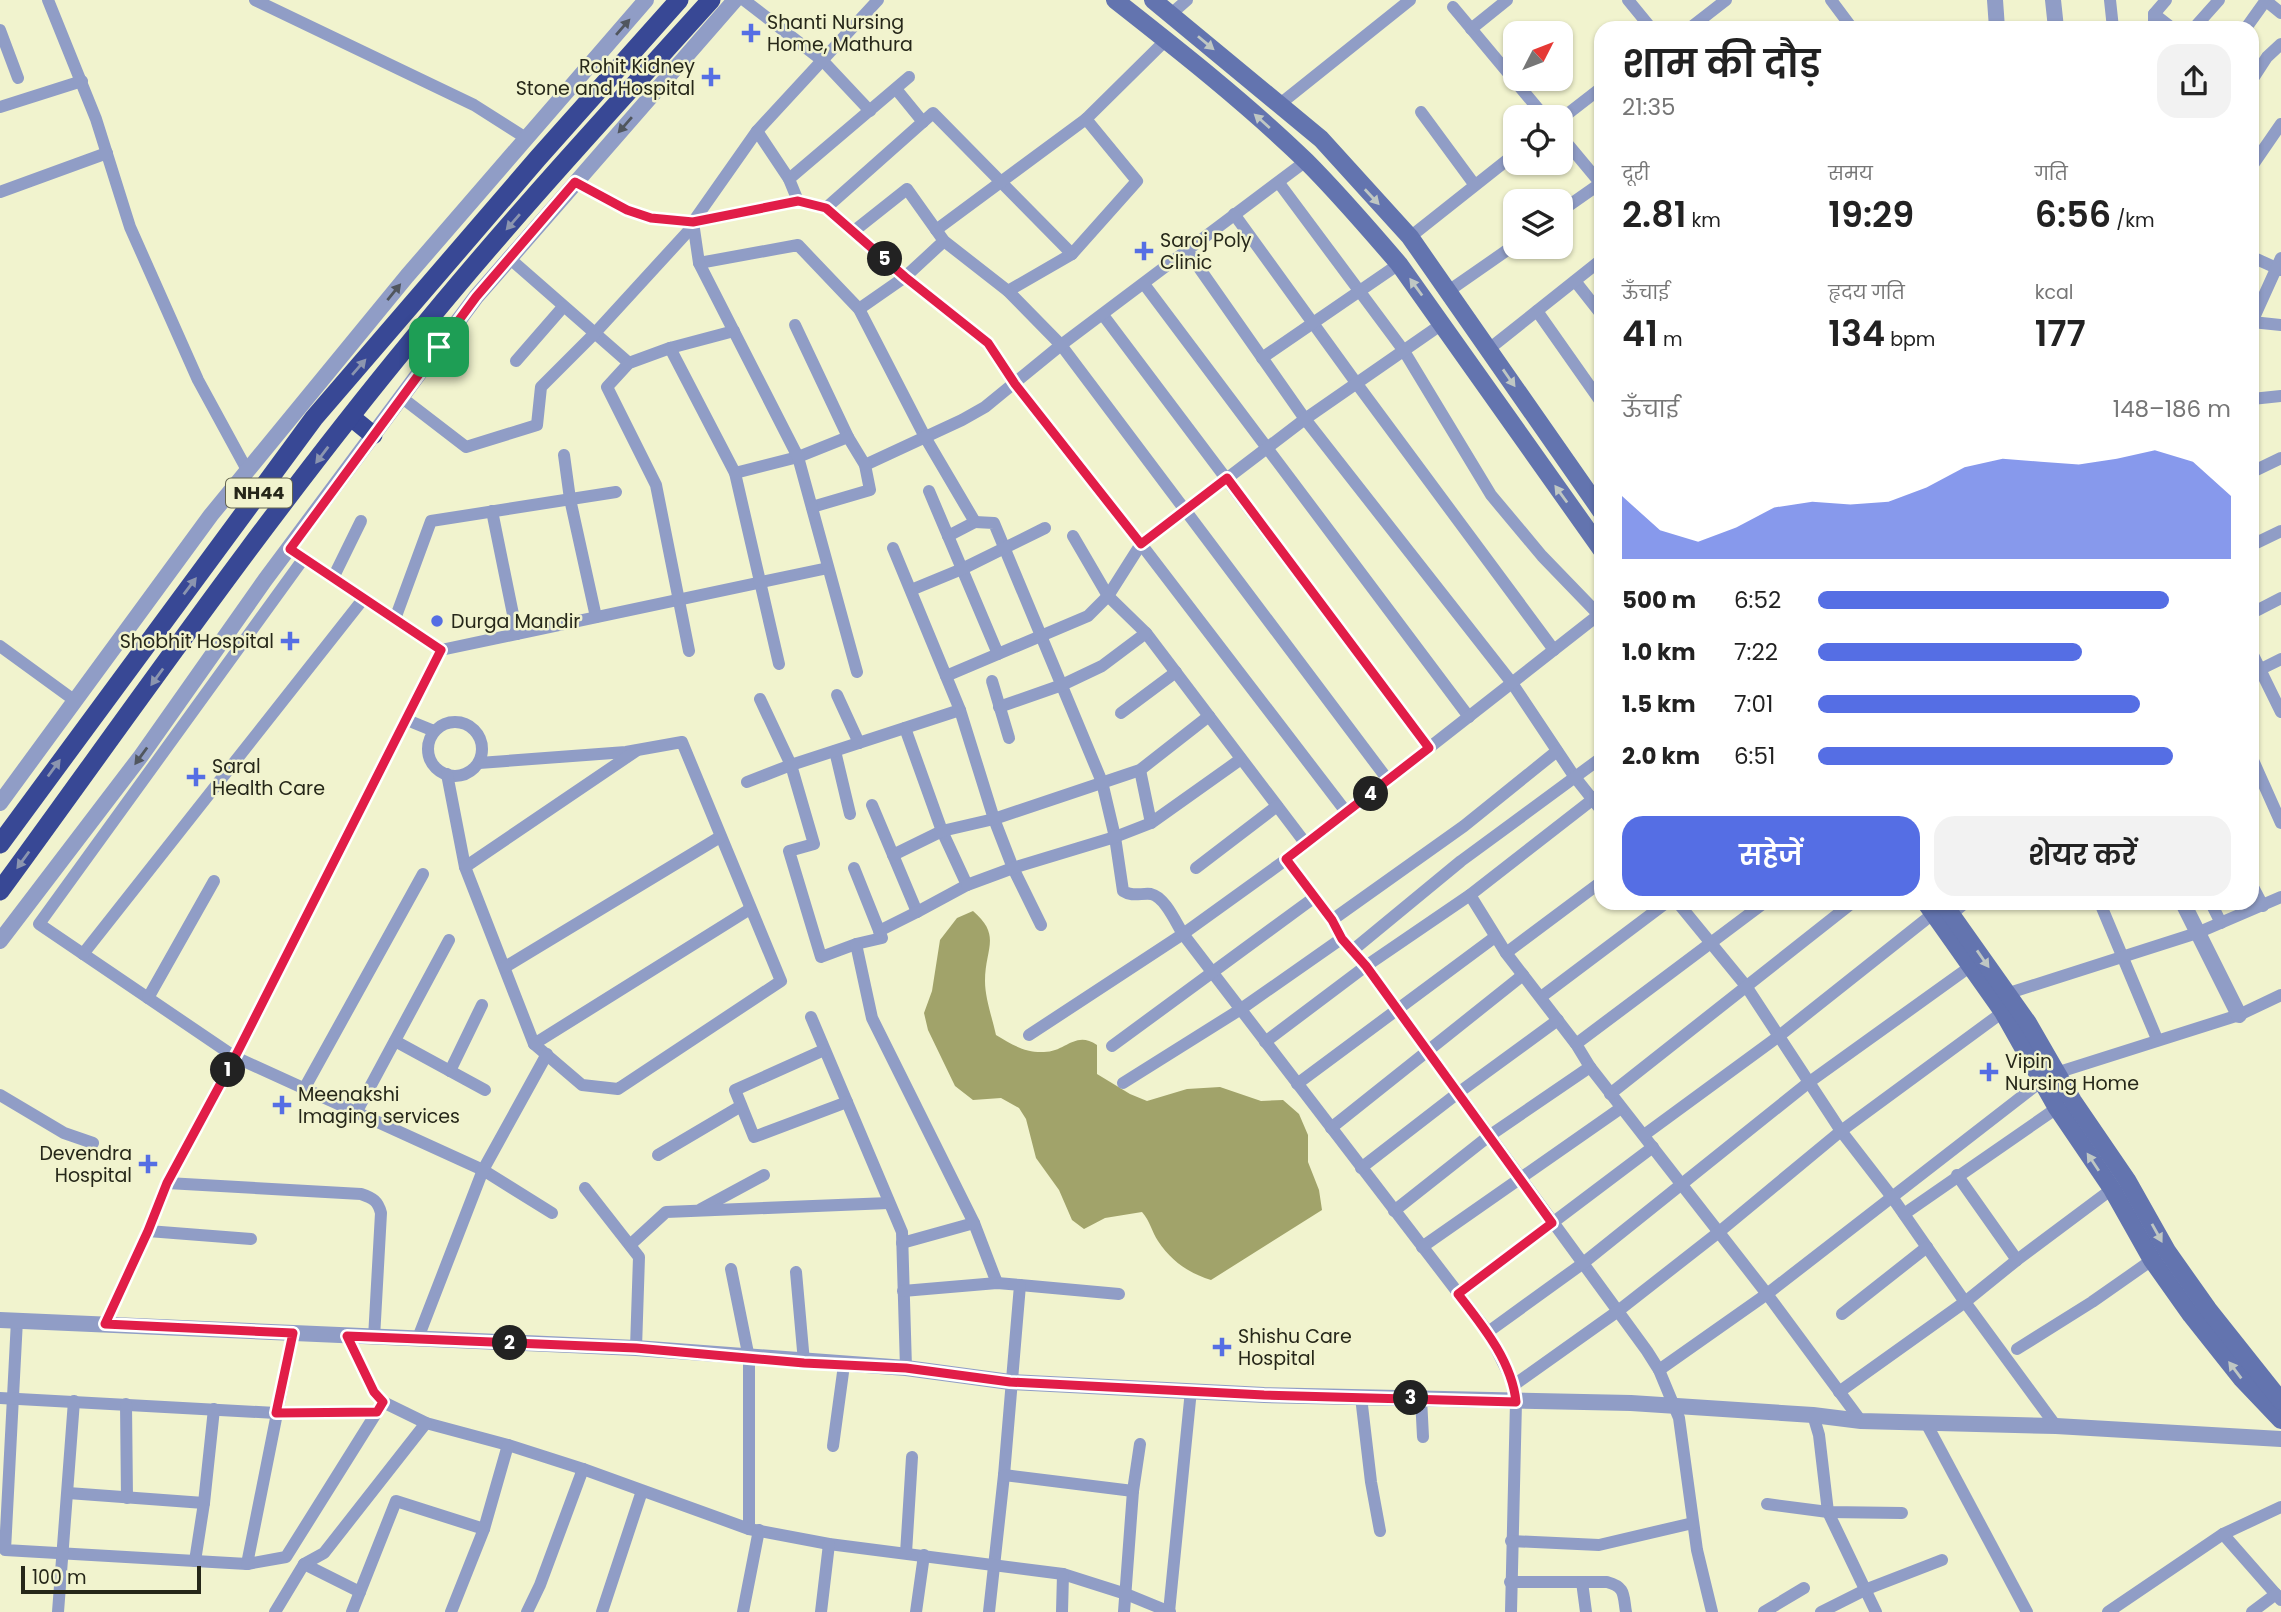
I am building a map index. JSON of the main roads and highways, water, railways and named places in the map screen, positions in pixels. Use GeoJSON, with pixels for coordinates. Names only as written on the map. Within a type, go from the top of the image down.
{"type":"FeatureCollection","features":[{"type":"Feature","properties":{"kind":"highway","name":"NH44"},"geometry":{"type":"LineString","coordinates":[[0,844],[307,412],[679,0]]}},
{"type":"Feature","properties":{"kind":"highway","name":"NH44"},"geometry":{"type":"LineString","coordinates":[[0,891],[217,594],[412,340],[557,171],[711,0]]}},
{"type":"Feature","properties":{"kind":"highway"},"geometry":{"type":"LineString","coordinates":[[351,418],[373,435]]}},
{"type":"Feature","properties":{"kind":"main road"},"geometry":{"type":"LineString","coordinates":[[1115,0],[1237,99],[1306,161],[1364,222],[1399,264],[1594,539]]}},
{"type":"Feature","properties":{"kind":"main road"},"geometry":{"type":"LineString","coordinates":[[1153,0],[1321,139],[1410,237],[1594,498]]}},
{"type":"Feature","properties":{"kind":"main road"},"geometry":{"type":"LineString","coordinates":[[1945,910],[1971,966],[2004,1003],[2028,1023],[2050,1076],[2057,1108],[2112,1189],[2152,1260],[2241,1378],[2281,1420]]}},
{"type":"Feature","properties":{"kind":"main road"},"geometry":{"type":"LineString","coordinates":[[1946,910],[2004,1003]]}},
{"type":"Feature","properties":{"kind":"main road"},"geometry":{"type":"LineString","coordinates":[[2050,1076],[2073,1101],[2127,1180],[2167,1251],[2281,1401]]}},
{"type":"Feature","properties":{"kind":"place","name":"Shanti Nursing Home, Mathura"},"geometry":{"type":"Point","coordinates":[751,33]}},
{"type":"Feature","properties":{"kind":"place","name":"Rohit Kidney Stone and Hospital"},"geometry":{"type":"Point","coordinates":[711,77]}},
{"type":"Feature","properties":{"kind":"place","name":"Saroj Poly Clinic"},"geometry":{"type":"Point","coordinates":[1144,251]}},
{"type":"Feature","properties":{"kind":"place","name":"Durga Mandir"},"geometry":{"type":"Point","coordinates":[437,621]}},
{"type":"Feature","properties":{"kind":"place","name":"Shobhit Hospital"},"geometry":{"type":"Point","coordinates":[290,641]}},
{"type":"Feature","properties":{"kind":"place","name":"Saral Health Care"},"geometry":{"type":"Point","coordinates":[196,777]}},
{"type":"Feature","properties":{"kind":"place","name":"Vipin Nursing Home"},"geometry":{"type":"Point","coordinates":[1989,1072]}},
{"type":"Feature","properties":{"kind":"place","name":"Meenakshi Imaging services"},"geometry":{"type":"Point","coordinates":[282,1105]}},
{"type":"Feature","properties":{"kind":"place","name":"Devendra Hospital"},"geometry":{"type":"Point","coordinates":[148,1164]}},
{"type":"Feature","properties":{"kind":"place","name":"Shishu Care Hospital"},"geometry":{"type":"Point","coordinates":[1222,1347]}}]}
